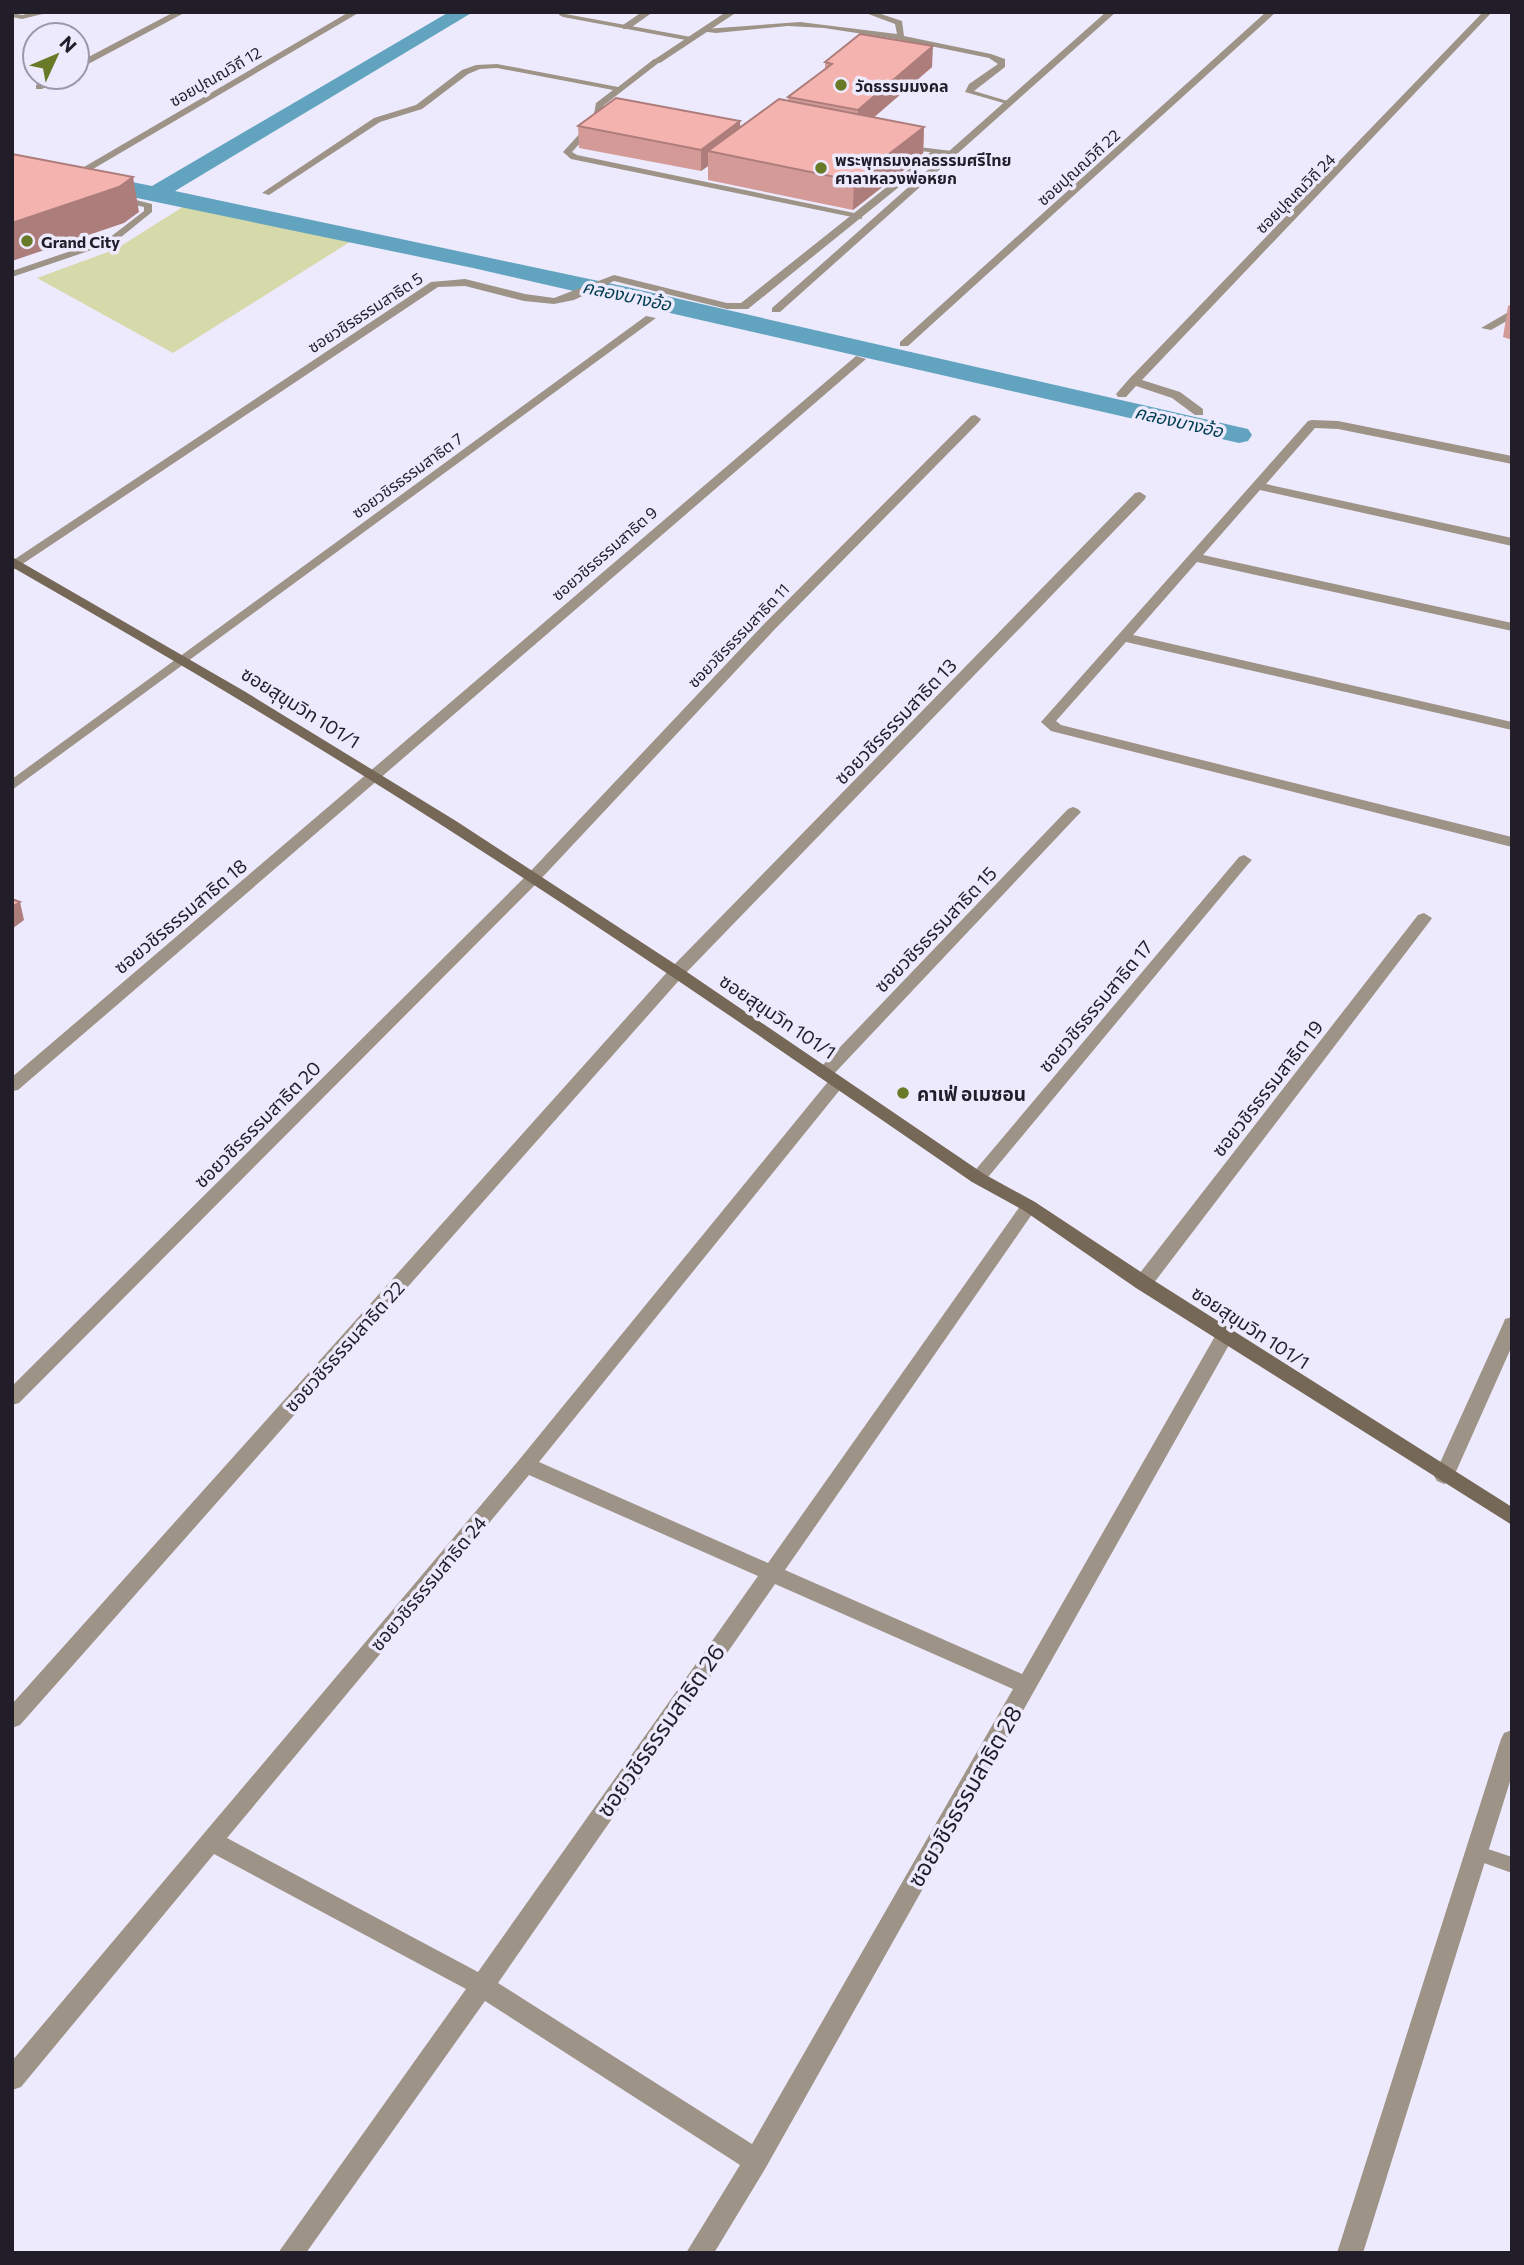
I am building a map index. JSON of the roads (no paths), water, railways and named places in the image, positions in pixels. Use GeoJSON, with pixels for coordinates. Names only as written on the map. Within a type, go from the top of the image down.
{"type":"FeatureCollection","features":[{"type":"Feature","properties":{"kind":"street"},"geometry":{"type":"LineString","coordinates":[[91,60],[182,12]]}},
{"type":"Feature","properties":{"kind":"street","name":"ซอยปุณณวิถี 12"},"geometry":{"type":"LineString","coordinates":[[89,167],[356,12]]}},
{"type":"Feature","properties":{"kind":"street"},"geometry":{"type":"LineString","coordinates":[[626,27],[649,12]]}},
{"type":"Feature","properties":{"kind":"street"},"geometry":{"type":"LineString","coordinates":[[657,61],[733,12]]}},
{"type":"Feature","properties":{"kind":"street"},"geometry":{"type":"LineString","coordinates":[[775,310],[1007,102],[1112,12]]}},
{"type":"Feature","properties":{"kind":"street","name":"ซอยปุณณวิถี 22"},"geometry":{"type":"LineString","coordinates":[[904,344],[1272,12]]}},
{"type":"Feature","properties":{"kind":"street","name":"ซอยปุณณวิถี 24"},"geometry":{"type":"LineString","coordinates":[[1122,394],[1307,201],[1353,158],[1488,12]]}},
{"type":"Feature","properties":{"kind":"street","name":"ซอยวชิรธรรมสาธิต 5"},"geometry":{"type":"LineString","coordinates":[[14,564],[435,284],[463,282],[537,300],[556,301],[570,297],[601,279],[614,278],[727,306],[744,307],[936,153]]}},
{"type":"Feature","properties":{"kind":"street"},"geometry":{"type":"LineString","coordinates":[[1487,328],[1512,313]]}},
{"type":"Feature","properties":{"kind":"street","name":"ซอยวชิรธรรมสาธิต 7"},"geometry":{"type":"LineString","coordinates":[[12,786],[650,318]]}},
{"type":"Feature","properties":{"kind":"street","name":"ซอยวชิรธรรมสาธิต 9"},"geometry":{"type":"LineString","coordinates":[[375,777],[645,540],[860,359]]}},
{"type":"Feature","properties":{"kind":"street"},"geometry":{"type":"LineString","coordinates":[[1134,381],[1176,395],[1199,412]]}},
{"type":"Feature","properties":{"kind":"street","name":"ซอยวชิรธรรมสาธิต 11"},"geometry":{"type":"LineString","coordinates":[[532,879],[769,626],[975,419]]}},
{"type":"Feature","properties":{"kind":"street"},"geometry":{"type":"LineString","coordinates":[[1512,460],[1321,423],[1312,425],[1048,722],[1512,842]]}},
{"type":"Feature","properties":{"kind":"street"},"geometry":{"type":"LineString","coordinates":[[1257,486],[1512,542]]}},
{"type":"Feature","properties":{"kind":"street","name":"ซอยวชิรธรรมสาธิต 13"},"geometry":{"type":"LineString","coordinates":[[677,973],[1140,496]]}},
{"type":"Feature","properties":{"kind":"street"},"geometry":{"type":"LineString","coordinates":[[1192,557],[1512,627]]}},
{"type":"Feature","properties":{"kind":"street","name":"ซอยสุขุมวิท 101/1"},"geometry":{"type":"LineString","coordinates":[[14,564],[184,660],[375,777],[677,973],[978,1178],[1029,1206],[1225,1336],[1512,1517]]}},
{"type":"Feature","properties":{"kind":"street"},"geometry":{"type":"LineString","coordinates":[[1123,636],[1512,726]]}},
{"type":"Feature","properties":{"kind":"street","name":"ซอยวชิรธรรมสาธิต 18"},"geometry":{"type":"LineString","coordinates":[[12,1086],[375,777]]}},
{"type":"Feature","properties":{"kind":"street","name":"ซอยวชิรธรรมสาธิต 15"},"geometry":{"type":"LineString","coordinates":[[831,1077],[1073,812]]}},
{"type":"Feature","properties":{"kind":"street","name":"ซอยวชิรธรรมสาธิต 17"},"geometry":{"type":"LineString","coordinates":[[978,1178],[1244,860]]}},
{"type":"Feature","properties":{"kind":"street","name":"ซอยวชิรธรรมสาธิต 20"},"geometry":{"type":"LineString","coordinates":[[12,1398],[532,879]]}},
{"type":"Feature","properties":{"kind":"street","name":"ซอยวชิรธรรมสาธิต 19"},"geometry":{"type":"LineString","coordinates":[[1143,1283],[1424,918]]}},
{"type":"Feature","properties":{"kind":"street","name":"ซอยวชิรธรรมสาธิต 22"},"geometry":{"type":"LineString","coordinates":[[12,1720],[677,973]]}},
{"type":"Feature","properties":{"kind":"street","name":"ซอยวชิรธรรมสาธิต 24"},"geometry":{"type":"LineString","coordinates":[[12,2079],[526,1465],[831,1077]]}},
{"type":"Feature","properties":{"kind":"street","name":"ซอยวชิรธรรมสาธิต 26"},"geometry":{"type":"LineString","coordinates":[[290,2253],[482,1986],[1029,1206]]}},
{"type":"Feature","properties":{"kind":"street"},"geometry":{"type":"LineString","coordinates":[[1444,1476],[1511,1329]]}},
{"type":"Feature","properties":{"kind":"street","name":"ซอยวชิรธรรมสาธิต 28"},"geometry":{"type":"LineString","coordinates":[[699,2253],[756,2161],[1225,1336]]}},
{"type":"Feature","properties":{"kind":"street"},"geometry":{"type":"LineString","coordinates":[[526,1465],[1027,1686]]}},
{"type":"Feature","properties":{"kind":"street"},"geometry":{"type":"LineString","coordinates":[[1350,2253],[1512,1739]]}},
{"type":"Feature","properties":{"kind":"street"},"geometry":{"type":"LineString","coordinates":[[211,1840],[482,1986],[756,2161]]}},
{"type":"Feature","properties":{"kind":"lane"},"geometry":{"type":"LineString","coordinates":[[12,15],[22,17],[47,12]]}},
{"type":"Feature","properties":{"kind":"lane"},"geometry":{"type":"LineString","coordinates":[[867,12],[899,23],[901,39]]}},
{"type":"Feature","properties":{"kind":"lane"},"geometry":{"type":"LineString","coordinates":[[563,15],[691,39]]}},
{"type":"Feature","properties":{"kind":"lane"},"geometry":{"type":"LineString","coordinates":[[704,31],[728,32],[764,25],[799,24],[991,56],[1002,61],[1002,65],[972,86],[969,92],[1007,102]]}},
{"type":"Feature","properties":{"kind":"lane"},"geometry":{"type":"LineString","coordinates":[[657,61],[598,105],[597,120],[567,152],[574,157],[859,216]]}},
{"type":"Feature","properties":{"kind":"lane"},"geometry":{"type":"LineString","coordinates":[[266,193],[377,120],[419,107],[465,72],[479,66],[496,66],[618,89]]}},
{"type":"Feature","properties":{"kind":"lane"},"geometry":{"type":"LineString","coordinates":[[896,145],[936,153],[952,153]]}},
{"type":"Feature","properties":{"kind":"lane"},"geometry":{"type":"LineString","coordinates":[[696,181],[706,174]]}},
{"type":"Feature","properties":{"kind":"lane"},"geometry":{"type":"LineString","coordinates":[[12,274],[112,240],[148,212],[149,206],[114,198]]}},
{"type":"Feature","properties":{"kind":"lane"},"geometry":{"type":"LineString","coordinates":[[1476,1853],[1512,1865]]}},
{"type":"Feature","properties":{"kind":"waterway"},"geometry":{"type":"LineString","coordinates":[[156,193],[463,12]]}},
{"type":"Feature","properties":{"kind":"waterway","name":"คลองบางอ้อ"},"geometry":{"type":"LineString","coordinates":[[12,165],[473,261],[1239,435]]}},
{"type":"Feature","properties":{"kind":"place","name":"วัดธรรมมงคล"},"geometry":{"type":"Point","coordinates":[841,85]}},
{"type":"Feature","properties":{"kind":"place","name":"พระพุทธมงคลธรรมศรีไทย ศาลาหลวงพ่อหยก"},"geometry":{"type":"Point","coordinates":[821,168]}},
{"type":"Feature","properties":{"kind":"place","name":"Grand City"},"geometry":{"type":"Point","coordinates":[27,241]}},
{"type":"Feature","properties":{"kind":"place","name":"คาเฟ่ อเมซอน"},"geometry":{"type":"Point","coordinates":[903,1093]}}]}
